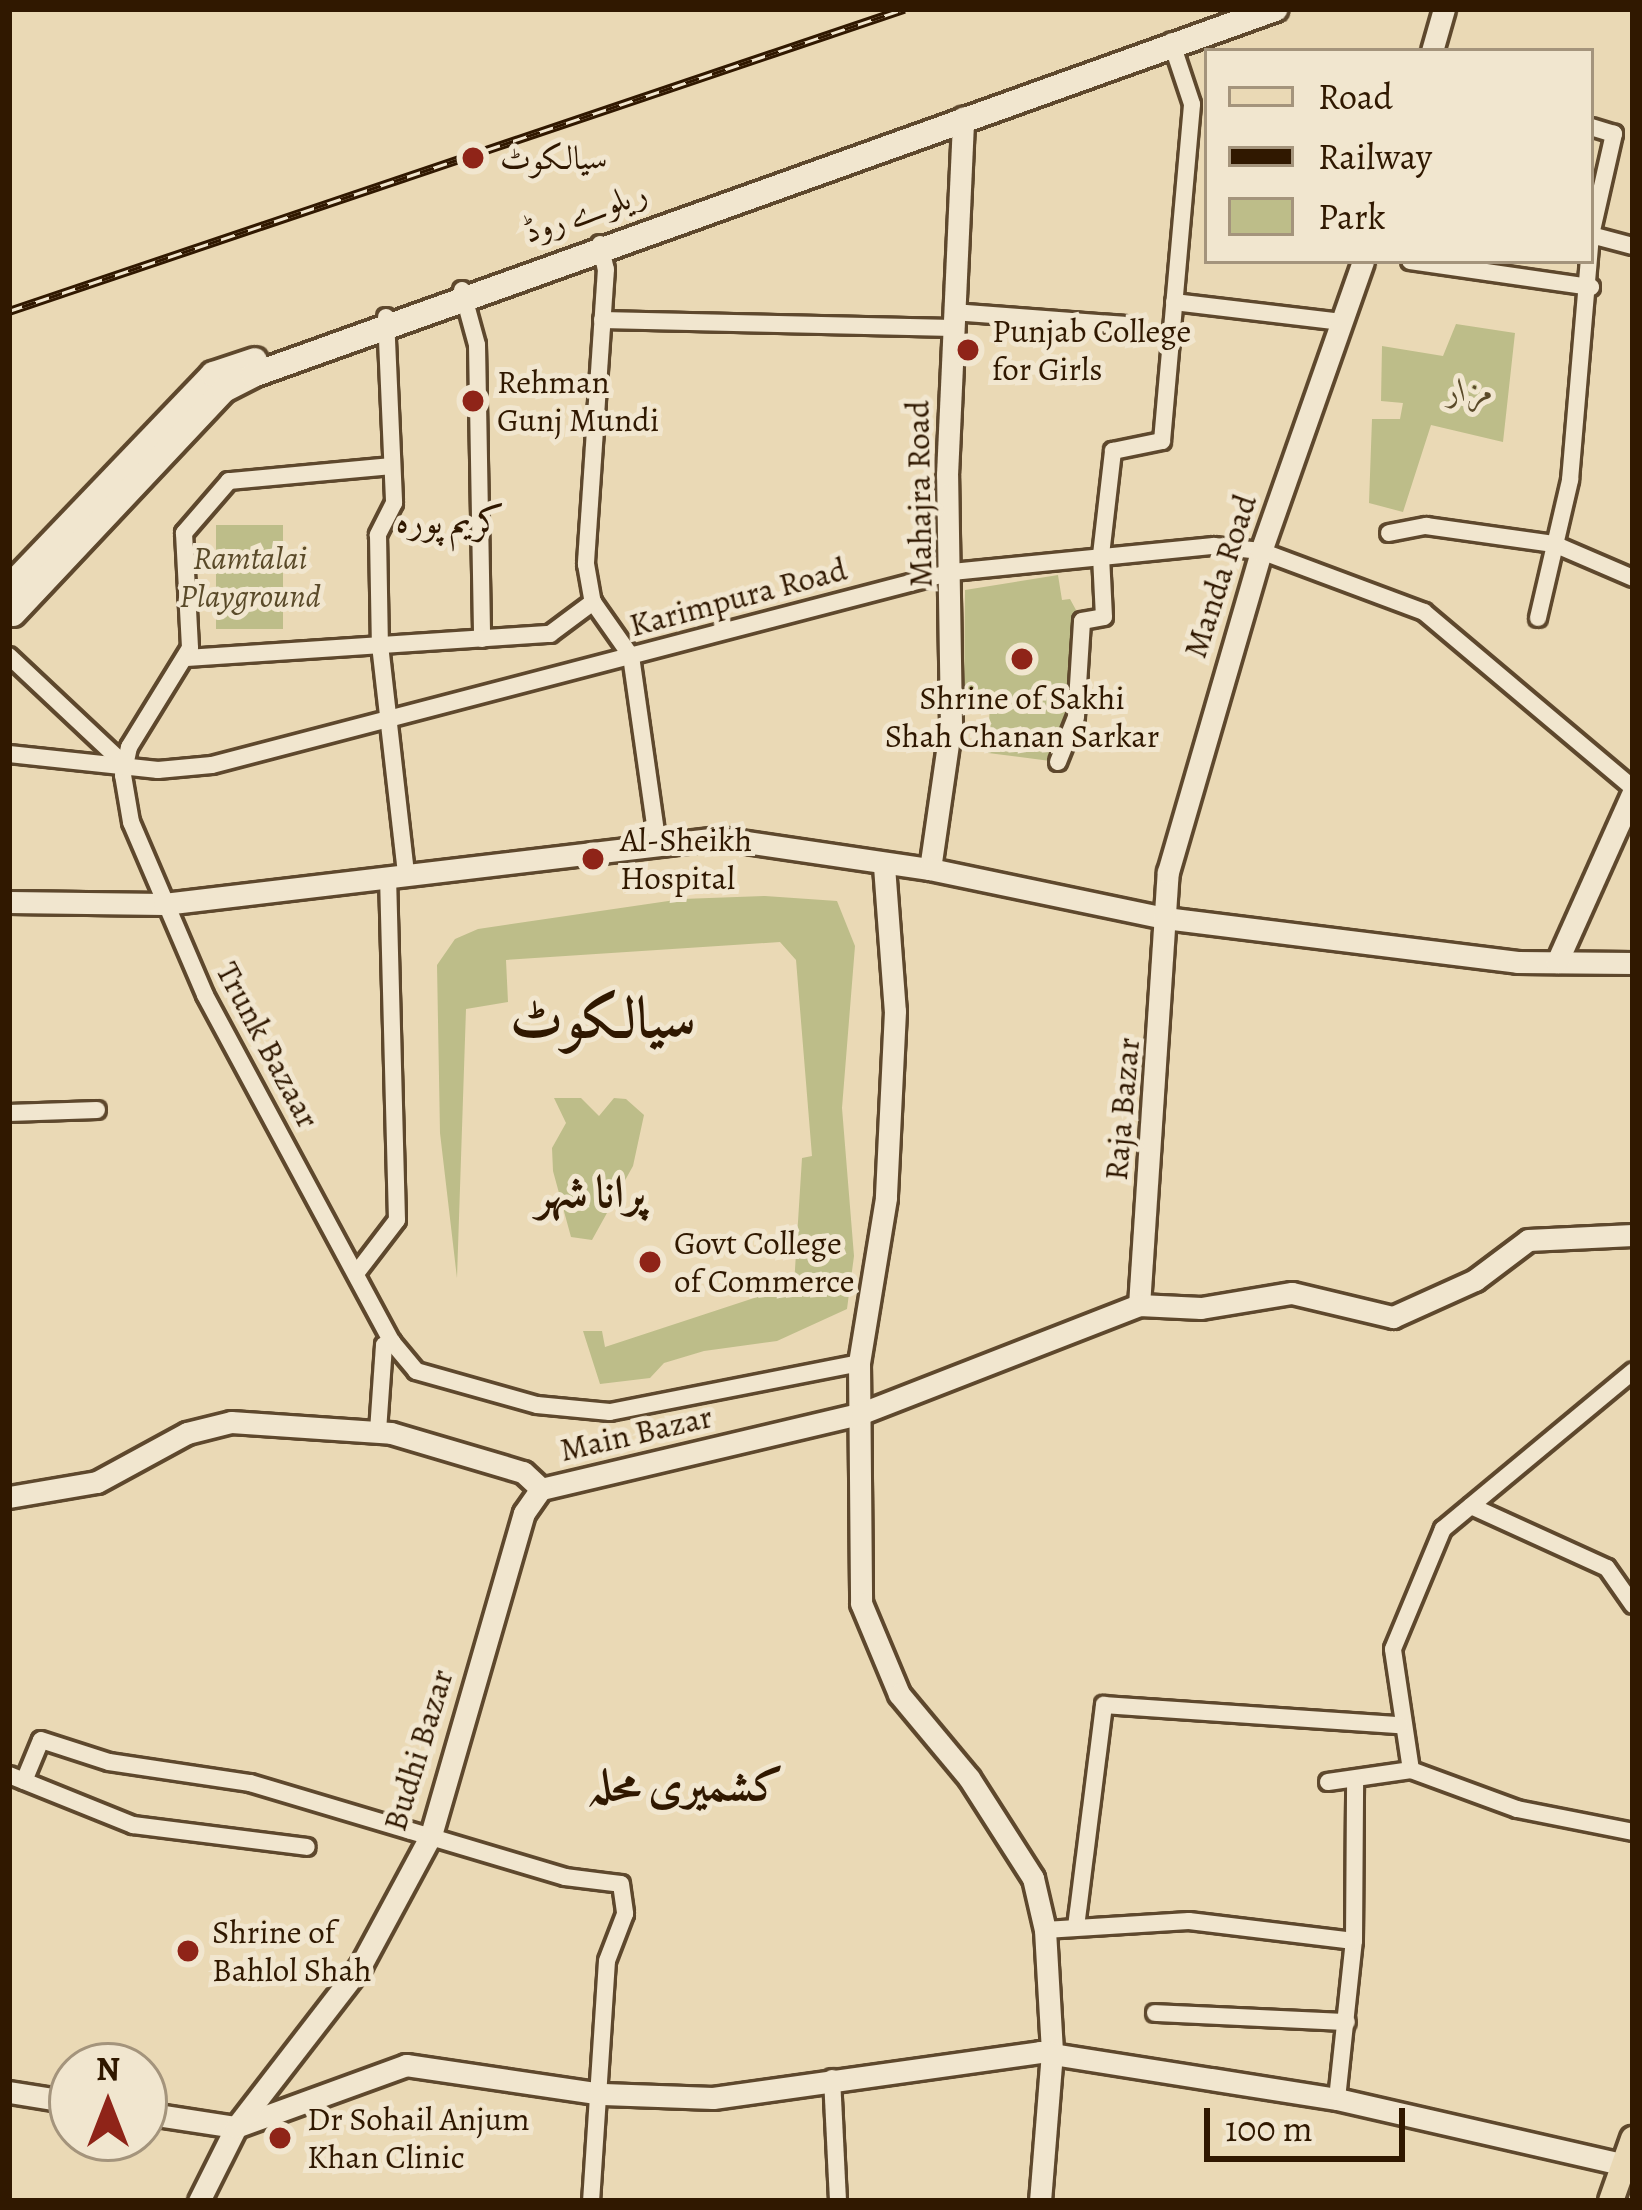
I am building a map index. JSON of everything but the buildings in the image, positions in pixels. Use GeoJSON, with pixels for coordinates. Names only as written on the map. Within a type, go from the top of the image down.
{"type":"FeatureCollection","features":[{"type":"Feature","properties":{"kind":"main road","name":"ریلوے روڈ"},"geometry":{"type":"LineString","coordinates":[[9,587],[213,374],[386,322],[963,121],[1172,45],[1255,9]]}},
{"type":"Feature","properties":{"kind":"main road"},"geometry":{"type":"LineString","coordinates":[[1172,45],[1275,9]]}},
{"type":"Feature","properties":{"kind":"main road"},"geometry":{"type":"LineString","coordinates":[[10,614],[224,390],[386,322]]}},
{"type":"Feature","properties":{"kind":"main road"},"geometry":{"type":"LineString","coordinates":[[1611,2201],[1630,2166],[1633,2139]]}},
{"type":"Feature","properties":{"kind":"street"},"geometry":{"type":"LineString","coordinates":[[1433,48],[1444,9]]}},
{"type":"Feature","properties":{"kind":"street"},"geometry":{"type":"LineString","coordinates":[[1058,762],[1076,717],[1082,621],[1104,616],[1101,555],[1113,451],[1162,441],[1199,104],[1172,45]]}},
{"type":"Feature","properties":{"kind":"street","name":"Mahajra Road"},"geometry":{"type":"LineString","coordinates":[[930,869],[951,724],[953,320],[963,121]]}},
{"type":"Feature","properties":{"kind":"street"},"geometry":{"type":"LineString","coordinates":[[1594,128],[1615,134],[1594,222]]}},
{"type":"Feature","properties":{"kind":"street"},"geometry":{"type":"LineString","coordinates":[[1594,236],[1633,246]]}},
{"type":"Feature","properties":{"kind":"street"},"geometry":{"type":"LineString","coordinates":[[600,247],[602,320],[586,564],[592,602],[631,656],[658,844]]}},
{"type":"Feature","properties":{"kind":"street","name":"Manda Road"},"geometry":{"type":"LineString","coordinates":[[1165,918],[1168,872],[1261,551],[1362,264]]}},
{"type":"Feature","properties":{"kind":"street"},"geometry":{"type":"LineString","coordinates":[[1431,264],[1591,287]]}},
{"type":"Feature","properties":{"kind":"street"},"geometry":{"type":"LineString","coordinates":[[1538,618],[1570,479],[1591,264]]}},
{"type":"Feature","properties":{"kind":"street"},"geometry":{"type":"LineString","coordinates":[[463,294],[479,393],[482,638]]}},
{"type":"Feature","properties":{"kind":"street"},"geometry":{"type":"LineString","coordinates":[[1174,302],[1342,322]]}},
{"type":"Feature","properties":{"kind":"street"},"geometry":{"type":"LineString","coordinates":[[602,320],[1124,325]]}},
{"type":"Feature","properties":{"kind":"street"},"geometry":{"type":"LineString","coordinates":[[358,1271],[397,1220],[397,875],[380,645],[378,535],[394,503],[386,322]]}},
{"type":"Feature","properties":{"kind":"street"},"geometry":{"type":"LineString","coordinates":[[9,656],[124,764],[188,658],[182,540],[215,490],[281,471],[392,466]]}},
{"type":"Feature","properties":{"kind":"street"},"geometry":{"type":"LineString","coordinates":[[1389,533],[1426,526],[1554,544],[1633,578]]}},
{"type":"Feature","properties":{"kind":"street","name":"Karimpura Road"},"geometry":{"type":"LineString","coordinates":[[9,754],[124,764],[212,765],[952,572],[1214,546],[1261,551],[1424,612],[1633,790]]}},
{"type":"Feature","properties":{"kind":"street"},"geometry":{"type":"LineString","coordinates":[[188,658],[550,634],[592,602]]}},
{"type":"Feature","properties":{"kind":"street","name":"Trunk Bazaar"},"geometry":{"type":"LineString","coordinates":[[124,764],[131,822],[205,995],[358,1271],[392,1342]]}},
{"type":"Feature","properties":{"kind":"street"},"geometry":{"type":"LineString","coordinates":[[1557,962],[1633,790]]}},
{"type":"Feature","properties":{"kind":"street"},"geometry":{"type":"LineString","coordinates":[[9,902],[164,904],[718,838],[884,866],[930,869],[1165,918],[1557,962],[1633,963]]}},
{"type":"Feature","properties":{"kind":"street"},"geometry":{"type":"LineString","coordinates":[[884,866],[895,1011],[886,1198],[859,1363],[861,1603],[877,1653],[1017,1849],[1045,1930],[1052,2052],[1040,2201]]}},
{"type":"Feature","properties":{"kind":"street","name":"Raja Bazar"},"geometry":{"type":"LineString","coordinates":[[1139,1305],[1165,918]]}},
{"type":"Feature","properties":{"kind":"street"},"geometry":{"type":"LineString","coordinates":[[9,1113],[97,1110]]}},
{"type":"Feature","properties":{"kind":"street"},"geometry":{"type":"LineString","coordinates":[[1139,1305],[1201,1307],[1292,1293],[1393,1317],[1475,1280],[1528,1240],[1633,1234]]}},
{"type":"Feature","properties":{"kind":"street","name":"Main Bazar"},"geometry":{"type":"LineString","coordinates":[[9,1497],[97,1482],[187,1433],[231,1422],[378,1431],[524,1472],[541,1489],[862,1413],[1139,1305]]}},
{"type":"Feature","properties":{"kind":"street"},"geometry":{"type":"LineString","coordinates":[[378,1431],[384,1345],[392,1342],[416,1371],[435,1378],[537,1405],[610,1412],[859,1363]]}},
{"type":"Feature","properties":{"kind":"street"},"geometry":{"type":"LineString","coordinates":[[1411,1770],[1399,1725],[1393,1649],[1409,1596],[1443,1529],[1633,1371]]}},
{"type":"Feature","properties":{"kind":"street","name":"Budhi Bazar"},"geometry":{"type":"LineString","coordinates":[[199,2201],[236,2127],[361,1964],[431,1835],[524,1513],[541,1489]]}},
{"type":"Feature","properties":{"kind":"street"},"geometry":{"type":"LineString","coordinates":[[1471,1507],[1607,1568],[1633,1605]]}},
{"type":"Feature","properties":{"kind":"street"},"geometry":{"type":"LineString","coordinates":[[1076,1927],[1104,1705],[1399,1725]]}},
{"type":"Feature","properties":{"kind":"street"},"geometry":{"type":"LineString","coordinates":[[307,1847],[133,1825],[16,1778],[41,1740],[110,1762],[250,1783],[565,1877],[621,1884],[625,1914],[607,1961],[603,2094],[592,2201]]}},
{"type":"Feature","properties":{"kind":"street"},"geometry":{"type":"LineString","coordinates":[[1328,1782],[1411,1770],[1516,1809],[1633,1832]]}},
{"type":"Feature","properties":{"kind":"street"},"geometry":{"type":"LineString","coordinates":[[1337,2099],[1354,1941],[1355,1779]]}},
{"type":"Feature","properties":{"kind":"street"},"geometry":{"type":"LineString","coordinates":[[1045,1930],[1190,1921],[1354,1941]]}},
{"type":"Feature","properties":{"kind":"street"},"geometry":{"type":"LineString","coordinates":[[1155,2013],[1347,2022]]}},
{"type":"Feature","properties":{"kind":"street"},"geometry":{"type":"LineString","coordinates":[[168,2117],[236,2127],[406,2065],[603,2094],[713,2098],[832,2078],[1052,2052],[1337,2099],[1630,2166]]}},
{"type":"Feature","properties":{"kind":"street"},"geometry":{"type":"LineString","coordinates":[[832,2078],[838,2201]]}},
{"type":"Feature","properties":{"kind":"street"},"geometry":{"type":"LineString","coordinates":[[9,2092],[48,2098]]}},
{"type":"Feature","properties":{"kind":"green space","name":"مزار"},"geometry":{"type":"Polygon","coordinates":[[[1456,324],[1515,333],[1503,442],[1431,425],[1403,512],[1369,503],[1372,419],[1400,419],[1403,403],[1381,401],[1382,346],[1443,356],[1456,324]]]}},
{"type":"Feature","properties":{"kind":"green space","name":"Ramtalai Playground"},"geometry":{"type":"Polygon","coordinates":[[[216,525],[283,525],[283,629],[216,629],[216,525]]]}},
{"type":"Feature","properties":{"kind":"green space","name":"Shrine of Sakhi Shah Chanan Sarkar"},"geometry":{"type":"Polygon","coordinates":[[[1058,575],[1062,600],[1070,599],[1082,621],[1076,717],[1058,762],[988,753],[990,697],[964,698],[965,590],[1058,575]]]}},
{"type":"Feature","properties":{"kind":"green space"},"geometry":{"type":"Polygon","coordinates":[[[765,896],[837,901],[855,946],[842,1108],[854,1256],[847,1309],[777,1341],[704,1351],[664,1363],[650,1378],[600,1384],[583,1331],[602,1331],[605,1347],[794,1285],[802,1158],[812,1156],[796,960],[780,942],[506,960],[508,1002],[466,1009],[457,1278],[440,1133],[437,965],[455,939],[478,929],[682,899],[765,896]]]}},
{"type":"Feature","properties":{"kind":"green space"},"geometry":{"type":"Polygon","coordinates":[[[554,1098],[581,1098],[599,1116],[614,1098],[626,1099],[644,1115],[633,1166],[592,1240],[571,1237],[553,1171],[552,1148],[566,1123],[554,1098]]]}},
{"type":"Feature","properties":{"kind":"railway"},"geometry":{"type":"LineString","coordinates":[[9,311],[904,9]]}},
{"type":"Feature","properties":{"kind":"place","name":"سیالکوٹ"},"geometry":{"type":"Point","coordinates":[473,158]}},
{"type":"Feature","properties":{"kind":"place","name":"Punjab College for Girls"},"geometry":{"type":"Point","coordinates":[968,350]}},
{"type":"Feature","properties":{"kind":"place","name":"Rehman Gunj Mundi"},"geometry":{"type":"Point","coordinates":[473,401]}},
{"type":"Feature","properties":{"kind":"place","name":"Shrine of Sakhi Shah Chanan Sarkar"},"geometry":{"type":"Point","coordinates":[1022,659]}},
{"type":"Feature","properties":{"kind":"place","name":"Al-Sheikh Hospital"},"geometry":{"type":"Point","coordinates":[593,859]}},
{"type":"Feature","properties":{"kind":"place","name":"Govt College of Commerce"},"geometry":{"type":"Point","coordinates":[650,1262]}},
{"type":"Feature","properties":{"kind":"place","name":"Shrine of Bahlol Shah"},"geometry":{"type":"Point","coordinates":[188,1951]}},
{"type":"Feature","properties":{"kind":"place","name":"Dr Sohail Anjum Khan Clinic"},"geometry":{"type":"Point","coordinates":[280,2138]}},
{"type":"Feature","properties":{"kind":"district","name":"کریم پورہ"},"geometry":{"type":"Point","coordinates":[450,521]}},
{"type":"Feature","properties":{"kind":"district","name":"سیالکوٹ"},"geometry":{"type":"Point","coordinates":[603,1019]}},
{"type":"Feature","properties":{"kind":"district","name":"پرانا شہر"},"geometry":{"type":"Point","coordinates":[591,1193]}},
{"type":"Feature","properties":{"kind":"district","name":"کشمیری محلہ"},"geometry":{"type":"Point","coordinates":[685,1786]}}]}
